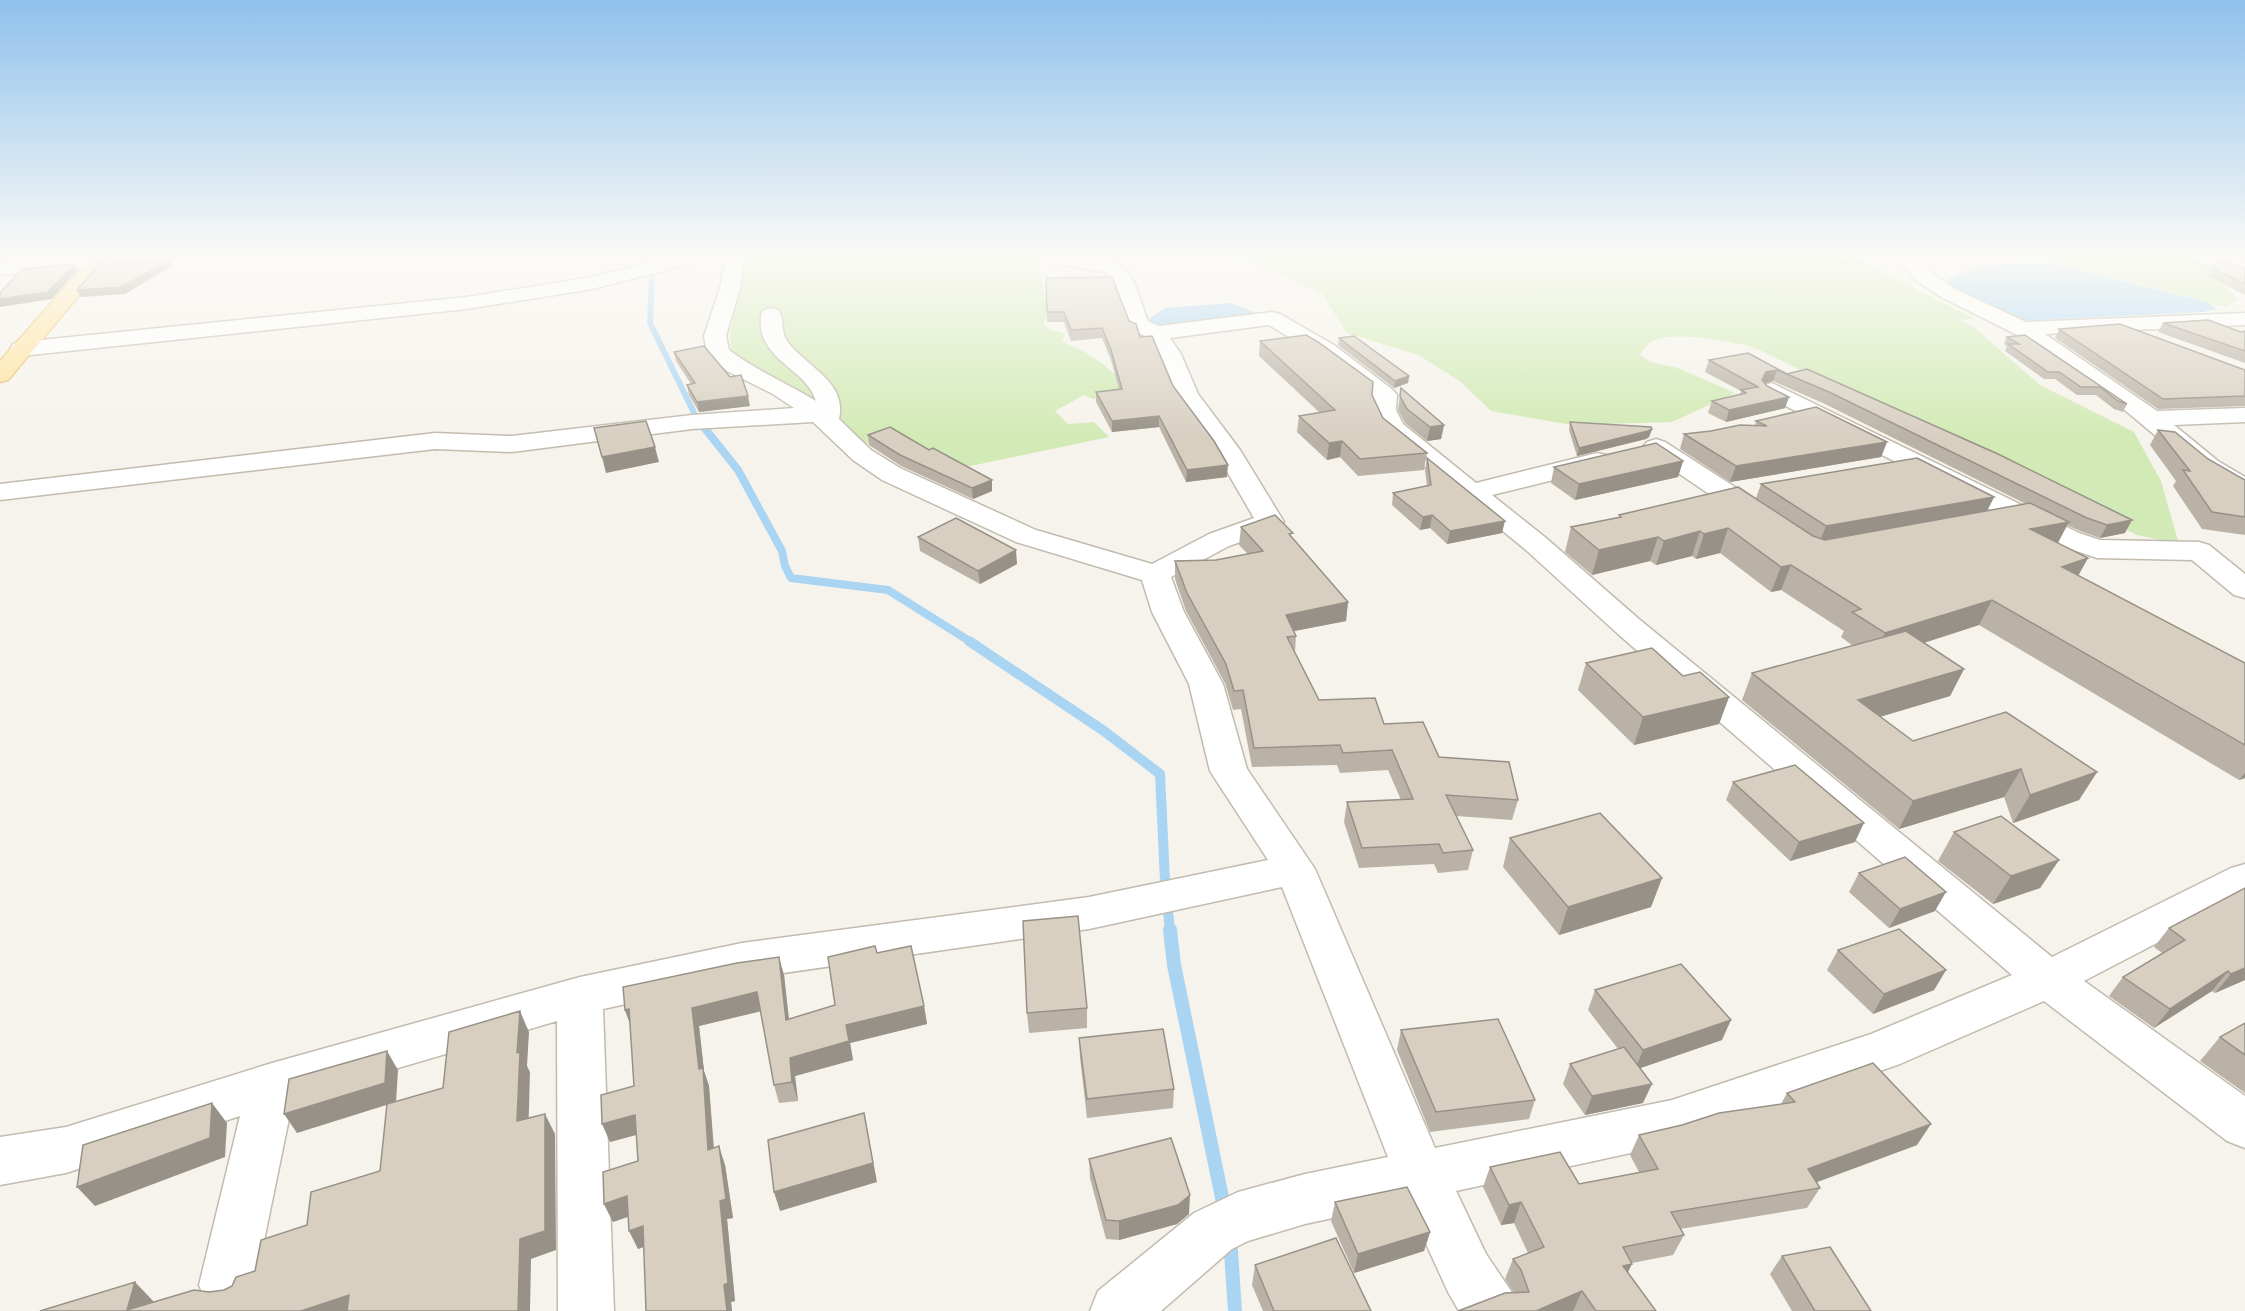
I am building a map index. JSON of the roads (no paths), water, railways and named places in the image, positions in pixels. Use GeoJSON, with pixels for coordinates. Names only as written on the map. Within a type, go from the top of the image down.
{"type":"FeatureCollection","features":[{"type":"Feature","properties":{"kind":"main road"},"geometry":{"type":"LineString","coordinates":[[0,375],[49,317]]}},
{"type":"Feature","properties":{"kind":"street"},"geometry":{"type":"LineString","coordinates":[[21,349],[329,317]]}},
{"type":"Feature","properties":{"kind":"street"},"geometry":{"type":"LineString","coordinates":[[721,317],[715,336],[718,353],[735,366],[781,389],[823,417],[862,455],[891,474],[1026,536],[1155,574],[1219,540],[1270,522],[1227,450],[1187,395],[1170,354],[1156,333],[1139,325],[1136,317]]}},
{"type":"Feature","properties":{"kind":"street"},"geometry":{"type":"LineString","coordinates":[[771,317],[773,336],[780,347],[823,391],[829,406],[823,417]]}},
{"type":"Feature","properties":{"kind":"street"},"geometry":{"type":"LineString","coordinates":[[1998,317],[2022,329],[2152,419],[2209,467],[2245,488]]}},
{"type":"Feature","properties":{"kind":"street"},"geometry":{"type":"LineString","coordinates":[[1156,333],[1273,318],[1326,350],[1385,395],[1384,410],[1392,428],[1536,544],[1629,627],[2048,979],[2245,1125]]}},
{"type":"Feature","properties":{"kind":"street"},"geometry":{"type":"LineString","coordinates":[[2022,329],[2245,319]]}},
{"type":"Feature","properties":{"kind":"street"},"geometry":{"type":"LineString","coordinates":[[2195,320],[2245,337]]}},
{"type":"Feature","properties":{"kind":"street"},"geometry":{"type":"LineString","coordinates":[[2114,325],[2169,345]]}},
{"type":"Feature","properties":{"kind":"street"},"geometry":{"type":"LineString","coordinates":[[1772,390],[2019,516],[2097,549],[2199,551],[2245,589]]}},
{"type":"Feature","properties":{"kind":"street"},"geometry":{"type":"LineString","coordinates":[[1782,419],[1815,411]]}},
{"type":"Feature","properties":{"kind":"street"},"geometry":{"type":"LineString","coordinates":[[2152,419],[2245,416]]}},
{"type":"Feature","properties":{"kind":"street"},"geometry":{"type":"LineString","coordinates":[[0,492],[435,441],[512,444],[697,421],[823,417]]}},
{"type":"Feature","properties":{"kind":"street"},"geometry":{"type":"LineString","coordinates":[[1471,492],[1648,448],[1726,493],[1785,533]]}},
{"type":"Feature","properties":{"kind":"street"},"geometry":{"type":"LineString","coordinates":[[1877,468],[1912,462]]}},
{"type":"Feature","properties":{"kind":"street"},"geometry":{"type":"LineString","coordinates":[[1726,493],[1761,487]]}},
{"type":"Feature","properties":{"kind":"street"},"geometry":{"type":"LineString","coordinates":[[1985,522],[2019,516]]}},
{"type":"Feature","properties":{"kind":"street"},"geometry":{"type":"LineString","coordinates":[[1155,574],[1168,612],[1206,684],[1230,771],[1295,869],[1421,1176],[1467,1273],[1491,1311]]}},
{"type":"Feature","properties":{"kind":"street"},"geometry":{"type":"LineString","coordinates":[[0,1161],[66,1150],[272,1084],[580,996],[742,961],[1089,913],[1295,869]]}},
{"type":"Feature","properties":{"kind":"street"},"geometry":{"type":"LineString","coordinates":[[1118,1311],[1226,1225],[1305,1199],[1672,1122],[1883,1050],[2048,979],[2245,879]]}},
{"type":"Feature","properties":{"kind":"street"},"geometry":{"type":"LineString","coordinates":[[580,996],[586,1311]]}},
{"type":"Feature","properties":{"kind":"street"},"geometry":{"type":"LineString","coordinates":[[226,1285],[272,1084]]}},
{"type":"Feature","properties":{"kind":"water"},"geometry":{"type":"Polygon","coordinates":[[[1151,317],[1245,317],[1156,329],[1149,325],[1151,317]]]}},
{"type":"Feature","properties":{"kind":"water"},"geometry":{"type":"Polygon","coordinates":[[[2010,317],[2096,317],[2017,321],[2010,317]]]}},
{"type":"Feature","properties":{"kind":"waterway"},"geometry":{"type":"LineString","coordinates":[[650,317],[650,323],[699,423]]}},
{"type":"Feature","properties":{"kind":"waterway"},"geometry":{"type":"LineString","coordinates":[[699,421],[738,470],[782,551],[785,566],[791,578],[888,590],[971,642]]}},
{"type":"Feature","properties":{"kind":"waterway"},"geometry":{"type":"LineString","coordinates":[[969,641],[1104,731],[1160,774],[1165,881],[1170,931]]}},
{"type":"Feature","properties":{"kind":"waterway"},"geometry":{"type":"LineString","coordinates":[[1170,930],[1174,965],[1225,1212]]}},
{"type":"Feature","properties":{"kind":"waterway"},"geometry":{"type":"LineString","coordinates":[[1230,1237],[1235,1311]]}}]}
